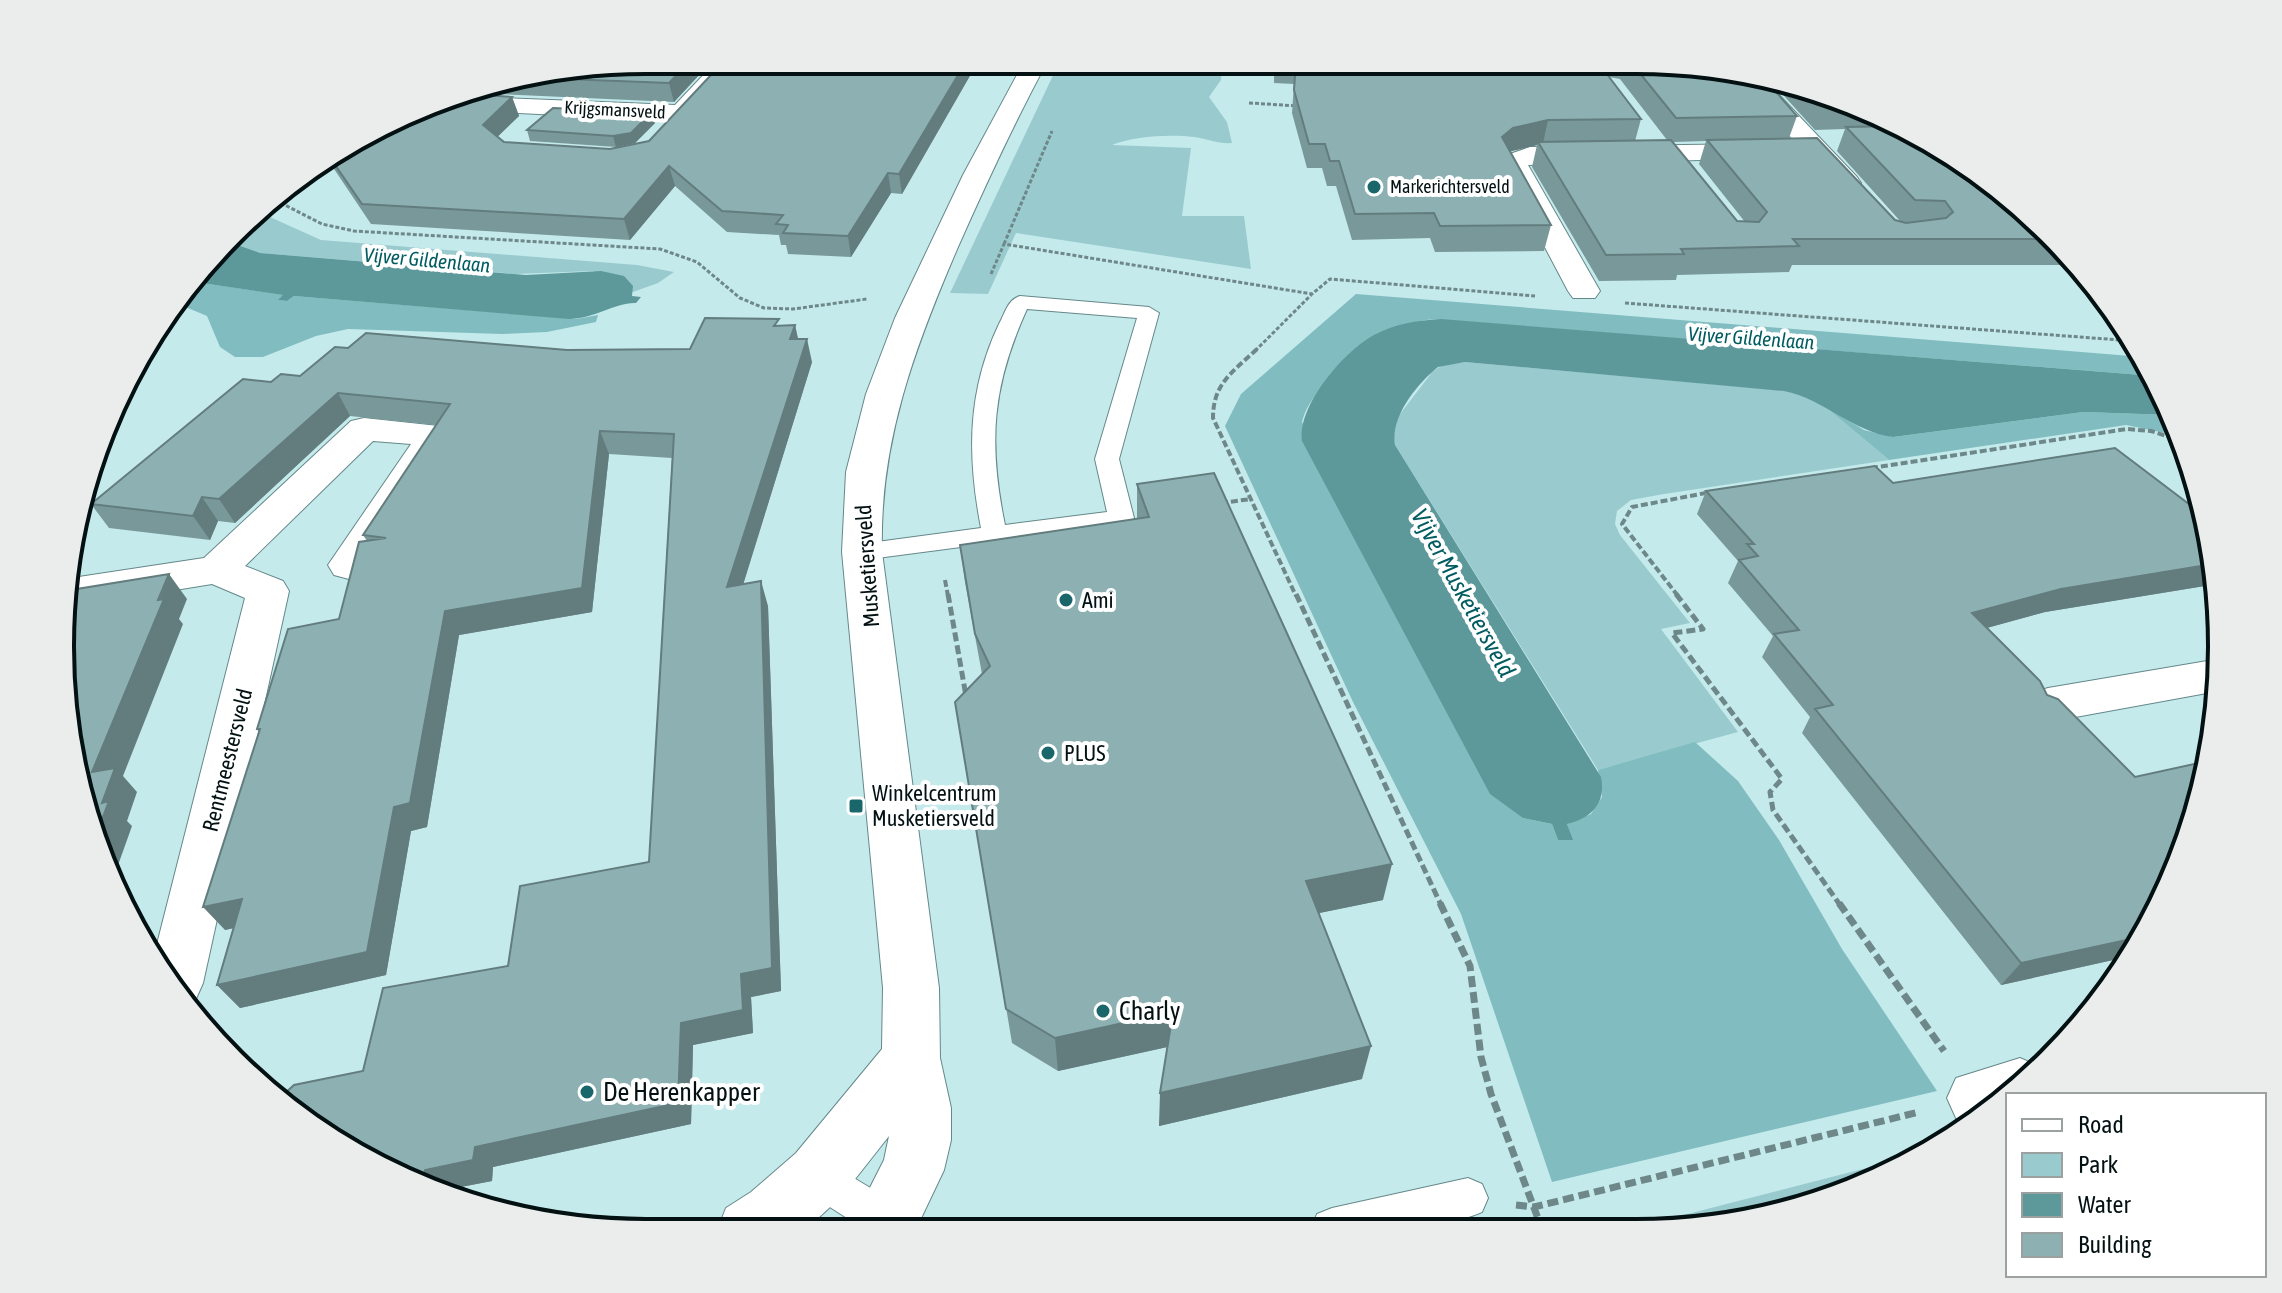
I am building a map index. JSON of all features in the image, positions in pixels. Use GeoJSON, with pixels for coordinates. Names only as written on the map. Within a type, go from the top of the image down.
{"type":"FeatureCollection","features":[{"type":"Feature","properties":{"kind":"street","name":"Krijgsmansveld"},"geometry":{"type":"LineString","coordinates":[[654,142],[717,74]]}},
{"type":"Feature","properties":{"kind":"street","name":"Musketiersveld"},"geometry":{"type":"LineString","coordinates":[[894,1219],[913,1170],[920,1140],[921,1108],[911,1058],[911,988],[862,552],[862,498],[870,444],[891,370],[968,192],[1030,74]]}},
{"type":"Feature","properties":{"kind":"street"},"geometry":{"type":"LineString","coordinates":[[1226,99],[1235,74]]}},
{"type":"Feature","properties":{"kind":"street"},"geometry":{"type":"LineString","coordinates":[[1763,89],[1822,144],[1866,205]]}},
{"type":"Feature","properties":{"kind":"street","name":"Krijgsmansveld"},"geometry":{"type":"LineString","coordinates":[[465,103],[682,113]]}},
{"type":"Feature","properties":{"kind":"street","name":"Krijgsmansveld"},"geometry":{"type":"LineString","coordinates":[[517,135],[549,107]]}},
{"type":"Feature","properties":{"kind":"street"},"geometry":{"type":"LineString","coordinates":[[1643,131],[1692,178]]}},
{"type":"Feature","properties":{"kind":"street"},"geometry":{"type":"LineString","coordinates":[[1584,291],[1513,162],[1530,155],[1666,153],[1822,144]]}},
{"type":"Feature","properties":{"kind":"street"},"geometry":{"type":"LineString","coordinates":[[77,592],[216,570],[364,429],[435,435],[349,565]]}},
{"type":"Feature","properties":{"kind":"street","name":"Rentmeestersveld"},"geometry":{"type":"LineString","coordinates":[[177,975],[268,591],[216,570]]}},
{"type":"Feature","properties":{"kind":"street"},"geometry":{"type":"LineString","coordinates":[[2048,705],[2207,677]]}},
{"type":"Feature","properties":{"kind":"street"},"geometry":{"type":"LineString","coordinates":[[771,1219],[819,1177],[911,1058]]}},
{"type":"Feature","properties":{"kind":"lane"},"geometry":{"type":"LineString","coordinates":[[862,552],[995,536],[1121,518],[1107,459],[1149,313],[1020,302],[994,360],[980,429],[983,480],[995,536]]}},
{"type":"Feature","properties":{"kind":"lane"},"geometry":{"type":"LineString","coordinates":[[819,1177],[878,1219]]}},
{"type":"Feature","properties":{"kind":"lane"},"geometry":{"type":"LineString","coordinates":[[1376,1219],[1468,1198]]}},
{"type":"Feature","properties":{"kind":"path"},"geometry":{"type":"LineString","coordinates":[[1226,99],[1312,107]]}},
{"type":"Feature","properties":{"kind":"path"},"geometry":{"type":"LineString","coordinates":[[283,204],[322,224],[354,231],[660,249],[687,257],[713,273],[739,297],[767,308],[800,309],[854,299],[919,301],[979,297],[1051,131]]}},
{"type":"Feature","properties":{"kind":"path"},"geometry":{"type":"LineString","coordinates":[[1004,244],[1312,294]]}},
{"type":"Feature","properties":{"kind":"path"},"geometry":{"type":"LineString","coordinates":[[1538,1219],[1487,1082],[1470,966],[1213,418],[1213,397],[1221,384],[1330,279],[1542,296]]}},
{"type":"Feature","properties":{"kind":"path"},"geometry":{"type":"LineString","coordinates":[[1619,302],[2119,340]]}},
{"type":"Feature","properties":{"kind":"path"},"geometry":{"type":"LineString","coordinates":[[1866,469],[2127,429],[2168,436]]}},
{"type":"Feature","properties":{"kind":"path"},"geometry":{"type":"LineString","coordinates":[[1713,492],[1632,507],[1622,524],[1703,629],[1672,633],[1782,779],[1770,788],[1773,810],[1997,1090]]}},
{"type":"Feature","properties":{"kind":"path"},"geometry":{"type":"LineString","coordinates":[[1121,518],[1251,499]]}},
{"type":"Feature","properties":{"kind":"path"},"geometry":{"type":"LineString","coordinates":[[938,543],[968,706]]}},
{"type":"Feature","properties":{"kind":"path"},"geometry":{"type":"LineString","coordinates":[[1534,1207],[1994,1093]]}},
{"type":"Feature","properties":{"kind":"green space"},"geometry":{"type":"Polygon","coordinates":[[[1054,74],[1222,74],[1209,97],[1227,122],[1232,143],[1163,136],[1112,145],[1191,148],[1182,216],[1244,216],[1251,269],[1016,233],[988,294],[950,293],[1054,74]]]}},
{"type":"Feature","properties":{"kind":"green space"},"geometry":{"type":"Polygon","coordinates":[[[269,216],[321,240],[637,265],[674,272],[658,283],[633,292],[593,271],[515,274],[260,253],[239,245],[269,216]]]}},
{"type":"Feature","properties":{"kind":"green space"},"geometry":{"type":"Polygon","coordinates":[[[1465,362],[1789,391],[1822,404],[1889,460],[1631,500],[1617,511],[1615,524],[1620,535],[1690,623],[1661,629],[1738,732],[1598,770],[1395,445],[1393,433],[1397,418],[1433,371],[1443,365],[1465,362]]]}},
{"type":"Feature","properties":{"kind":"green space"},"geometry":{"type":"Polygon","coordinates":[[[1877,1165],[1820,1189],[1784,1199],[1747,1208],[1672,1218],[1877,1165]]]}},
{"type":"Feature","properties":{"kind":"shaded area"},"geometry":{"type":"Polygon","coordinates":[[[204,283],[285,295],[279,300],[287,301],[294,296],[576,319],[598,315],[596,322],[547,332],[502,334],[348,329],[316,336],[263,357],[235,357],[220,347],[207,316],[185,307],[204,283]]]}},
{"type":"Feature","properties":{"kind":"shaded area"},"geometry":{"type":"Polygon","coordinates":[[[1356,294],[2129,356],[2139,375],[1433,319],[1385,331],[1362,345],[1316,395],[1302,422],[1523,818],[1552,824],[1558,840],[1572,840],[1567,824],[1591,814],[1602,797],[1598,770],[1695,742],[1738,781],[1779,840],[1842,949],[1937,1091],[1552,1182],[1461,914],[1353,702],[1225,426],[1241,394],[1356,294]]]}},
{"type":"Feature","properties":{"kind":"shaded area"},"geometry":{"type":"Polygon","coordinates":[[[1822,404],[1864,430],[1893,437],[2083,412],[2159,415],[2166,433],[2126,425],[1889,460],[1822,404]]]}},
{"type":"Feature","properties":{"kind":"water"},"geometry":{"type":"Polygon","coordinates":[[[239,245],[260,253],[526,275],[601,271],[624,276],[633,286],[632,296],[641,297],[636,303],[569,319],[294,296],[287,301],[278,300],[283,295],[204,283],[239,245]]]}},
{"type":"Feature","properties":{"kind":"water","name":"Vijver Musketiersveld"},"geometry":{"type":"Polygon","coordinates":[[[1441,319],[2139,375],[2159,415],[2083,412],[1893,437],[1865,429],[1812,401],[1784,391],[1465,362],[1438,367],[1422,382],[1401,412],[1395,445],[1601,777],[1601,794],[1595,808],[1584,818],[1567,824],[1573,840],[1558,840],[1552,824],[1523,818],[1490,794],[1302,441],[1302,427],[1315,396],[1349,353],[1374,335],[1415,322],[1441,319]]]}},
{"type":"Feature","properties":{"kind":"building"},"geometry":{"type":"Polygon","coordinates":[[[678,74],[669,83],[571,79],[678,74]]]}},
{"type":"Feature","properties":{"kind":"building"},"geometry":{"type":"Polygon","coordinates":[[[712,74],[959,74],[899,174],[888,173],[848,236],[783,233],[788,225],[776,224],[783,215],[722,211],[669,166],[624,219],[362,204],[336,166],[393,133],[462,104],[492,96],[512,97],[483,125],[504,142],[610,149],[649,141],[712,74]]]}},
{"type":"Feature","properties":{"kind":"building"},"geometry":{"type":"Polygon","coordinates":[[[1295,74],[1607,74],[1641,119],[1548,120],[1513,128],[1502,137],[1551,225],[1440,226],[1434,213],[1355,214],[1339,161],[1330,161],[1325,144],[1309,144],[1294,90],[1295,74]]]}},
{"type":"Feature","properties":{"kind":"building"},"geometry":{"type":"Polygon","coordinates":[[[1641,74],[1710,79],[1776,92],[1797,116],[1676,118],[1641,74]]]}},
{"type":"Feature","properties":{"kind":"building"},"geometry":{"type":"Polygon","coordinates":[[[553,108],[652,112],[631,133],[613,136],[527,130],[553,108]]]}},
{"type":"Feature","properties":{"kind":"building"},"geometry":{"type":"Polygon","coordinates":[[[1874,126],[1922,151],[1984,192],[2037,239],[1793,239],[1799,246],[1681,249],[1684,254],[1606,255],[1538,142],[1671,140],[1737,221],[1759,222],[1767,212],[1707,140],[1817,138],[1895,220],[1906,223],[1946,218],[1953,212],[1945,201],[1915,200],[1846,127],[1874,126]]]}},
{"type":"Feature","properties":{"kind":"building"},"geometry":{"type":"Polygon","coordinates":[[[705,318],[779,319],[774,326],[795,325],[790,339],[807,339],[727,587],[761,581],[772,968],[741,974],[743,1010],[681,1023],[678,1103],[475,1147],[473,1160],[425,1170],[424,1174],[328,1123],[287,1092],[294,1085],[363,1071],[383,988],[508,966],[520,886],[649,862],[674,434],[600,431],[582,588],[445,611],[410,803],[394,807],[367,952],[217,985],[242,899],[203,907],[260,729],[257,729],[288,629],[339,619],[359,542],[386,538],[363,535],[450,404],[338,393],[219,499],[202,497],[193,516],[93,502],[243,379],[271,382],[281,374],[300,376],[335,347],[348,348],[366,333],[567,350],[690,349],[705,318]]]}},
{"type":"Feature","properties":{"kind":"building"},"geometry":{"type":"Polygon","coordinates":[[[2115,448],[2190,505],[2202,566],[2061,589],[1972,613],[2040,681],[2047,695],[2058,699],[2135,777],[2196,764],[2178,831],[2149,900],[2127,940],[2021,963],[1815,709],[1833,705],[1774,634],[1799,630],[1739,560],[1758,556],[1747,544],[1754,544],[1706,491],[1875,466],[1893,483],[2115,448]]]}},
{"type":"Feature","properties":{"kind":"building"},"geometry":{"type":"Polygon","coordinates":[[[1214,473],[1392,864],[1306,881],[1371,1046],[1160,1093],[1173,1012],[1055,1038],[1006,1009],[955,702],[990,666],[975,634],[960,545],[1149,517],[1137,484],[1214,473]]]}},
{"type":"Feature","properties":{"kind":"building"},"geometry":{"type":"Polygon","coordinates":[[[169,574],[158,600],[164,599],[92,772],[115,768],[102,803],[109,801],[101,821],[85,758],[75,684],[77,589],[169,574]]]}},
{"type":"Feature","properties":{"kind":"place","name":"Markerichtersveld"},"geometry":{"type":"Point","coordinates":[1374,187]}},
{"type":"Feature","properties":{"kind":"place","name":"Ami"},"geometry":{"type":"Point","coordinates":[1066,600]}},
{"type":"Feature","properties":{"kind":"place","name":"PLUS"},"geometry":{"type":"Point","coordinates":[1048,753]}},
{"type":"Feature","properties":{"kind":"place","name":"Winkelcentrum Musketiersveld"},"geometry":{"type":"Point","coordinates":[856,806]}},
{"type":"Feature","properties":{"kind":"place","name":"Charly"},"geometry":{"type":"Point","coordinates":[1103,1011]}},
{"type":"Feature","properties":{"kind":"place","name":"De Herenkapper"},"geometry":{"type":"Point","coordinates":[587,1092]}},
{"type":"Feature","properties":{"kind":"water label","name":"Vijver Gildenlaan"},"geometry":{"type":"Point","coordinates":[427,260]}},
{"type":"Feature","properties":{"kind":"water label","name":"Vijver Gildenlaan"},"geometry":{"type":"Point","coordinates":[1751,338]}}]}
